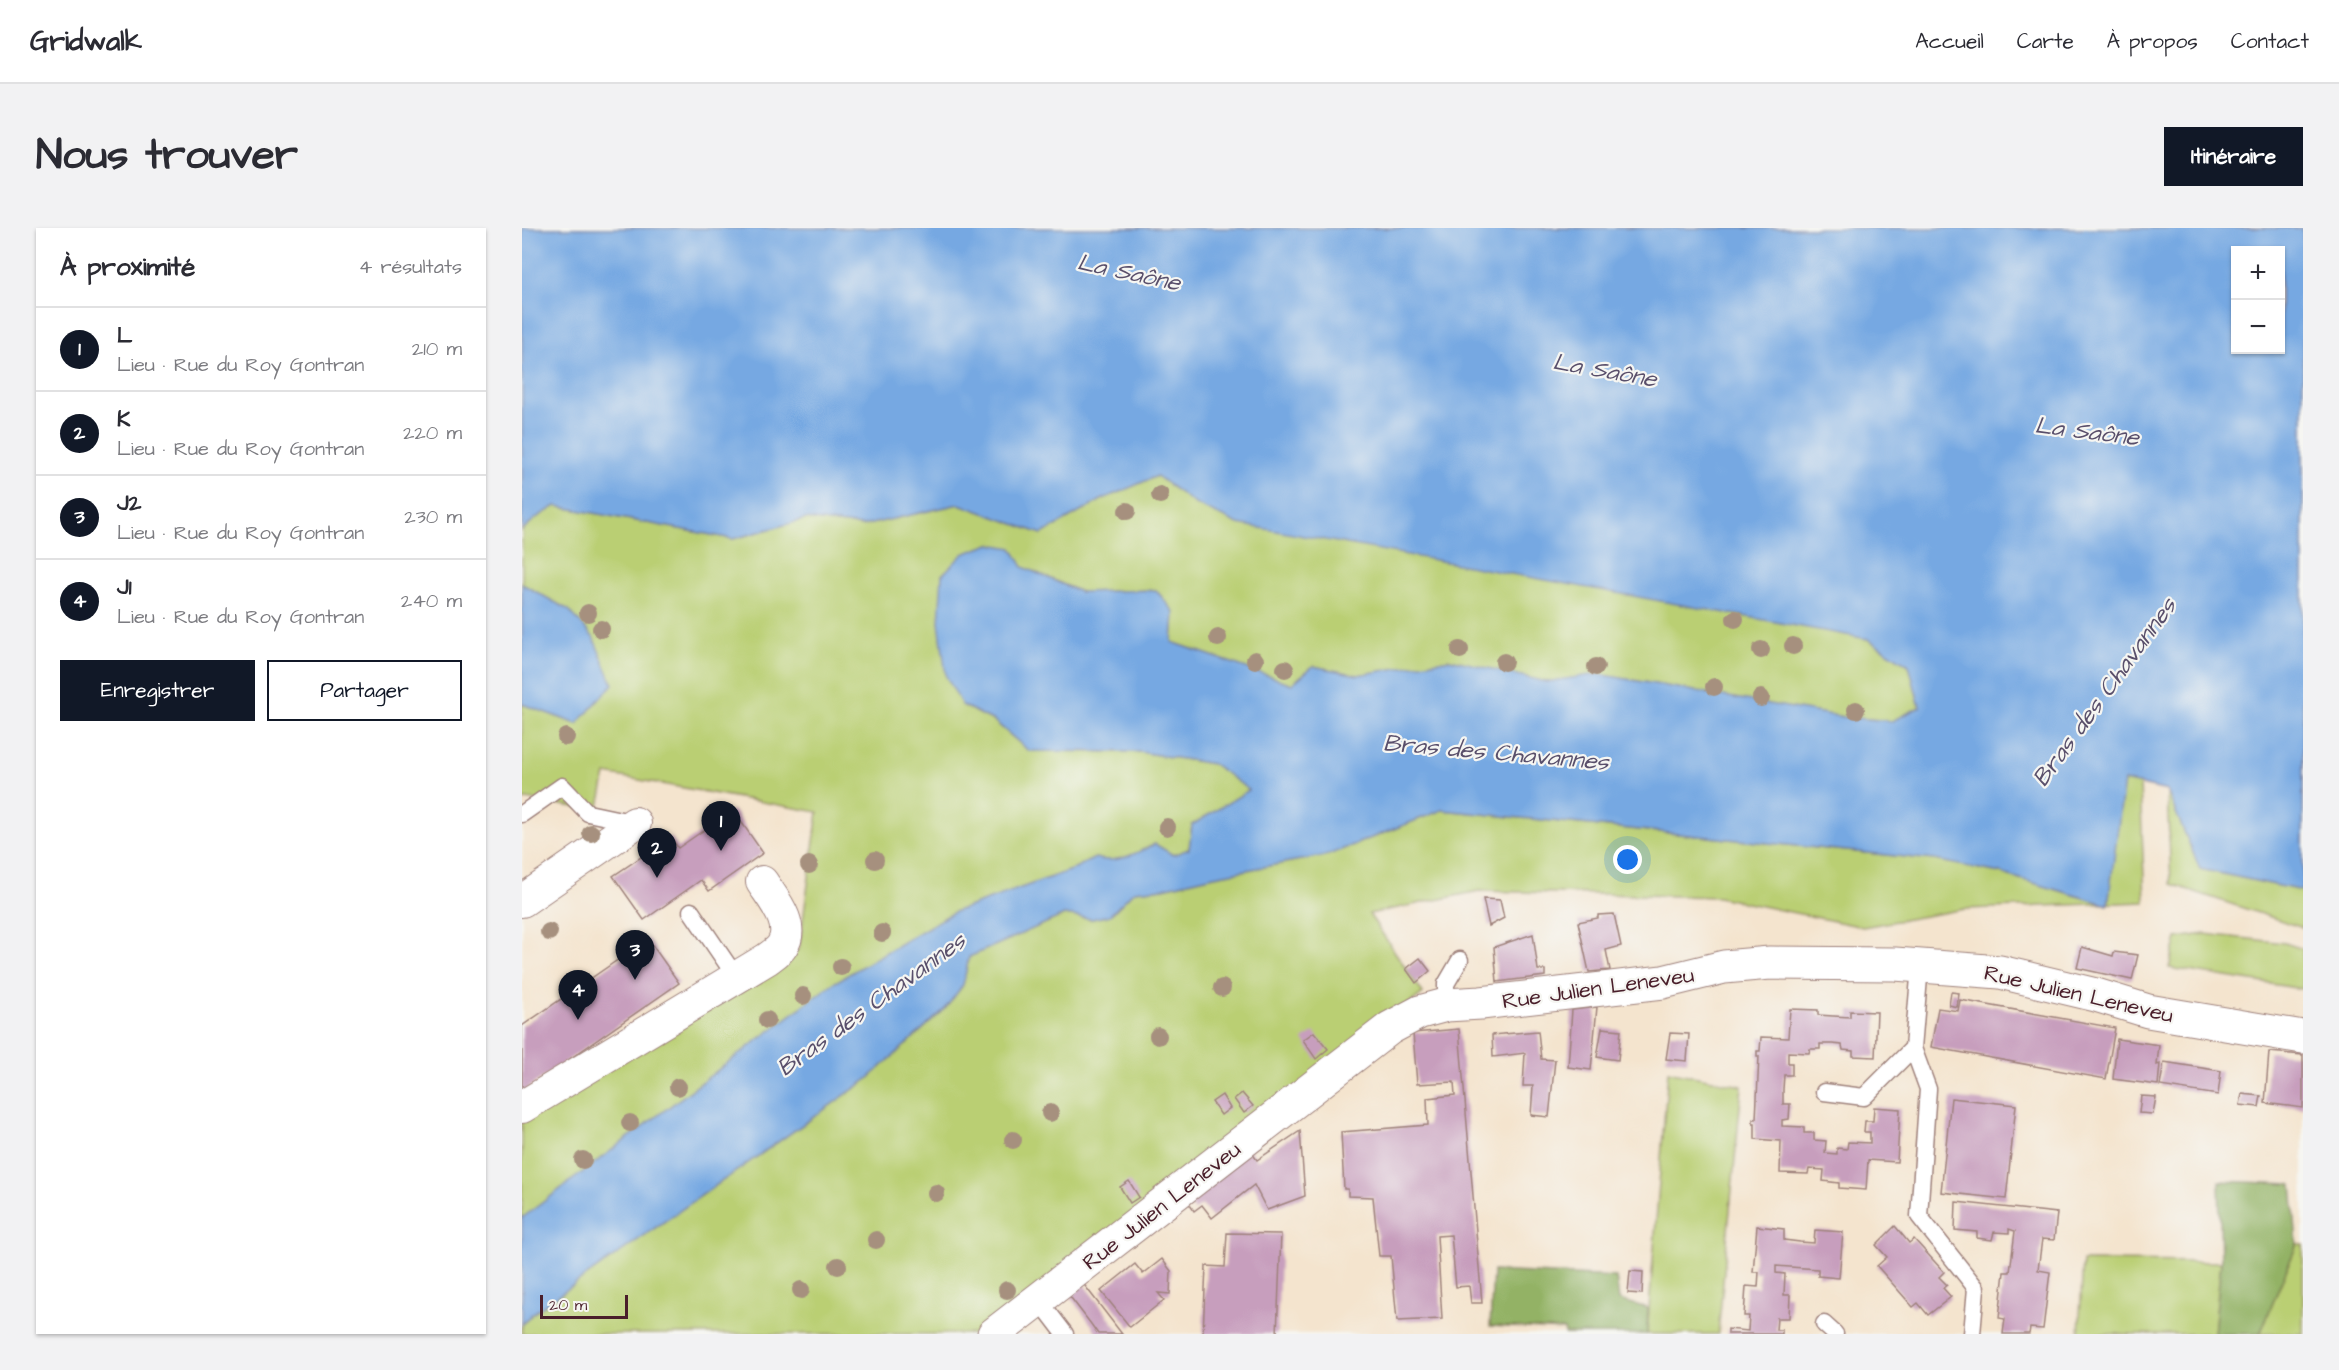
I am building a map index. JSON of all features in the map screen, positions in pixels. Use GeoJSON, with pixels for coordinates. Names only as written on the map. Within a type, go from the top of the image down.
{"type":"FeatureCollection","features":[{"type":"Feature","properties":{"kind":"street"},"geometry":{"type":"LineString","coordinates":[[522,902],[635,823]]}},
{"type":"Feature","properties":{"kind":"street"},"geometry":{"type":"LineString","coordinates":[[522,1107],[767,959],[782,947],[787,933],[781,912],[762,882]]}},
{"type":"Feature","properties":{"kind":"street","name":"Rue Julien Leneveu"},"geometry":{"type":"LineString","coordinates":[[994,1334],[1390,1028],[1420,1012],[1446,1005],[1663,982],[1724,967],[1770,963],[1920,966],[2000,972],[2096,995],[2148,1011],[2303,1037]]}},
{"type":"Feature","properties":{"kind":"lane"},"geometry":{"type":"LineString","coordinates":[[522,814],[562,786],[588,813],[635,823]]}},
{"type":"Feature","properties":{"kind":"lane"},"geometry":{"type":"LineString","coordinates":[[691,910],[736,977]]}},
{"type":"Feature","properties":{"kind":"lane"},"geometry":{"type":"LineString","coordinates":[[1446,1005],[1446,984],[1460,960]]}},
{"type":"Feature","properties":{"kind":"lane"},"geometry":{"type":"LineString","coordinates":[[1920,966],[1913,1048],[1928,1089],[1919,1216],[1976,1288],[1972,1334]]}},
{"type":"Feature","properties":{"kind":"lane"},"geometry":{"type":"LineString","coordinates":[[1824,1092],[1864,1097],[1913,1048]]}},
{"type":"Feature","properties":{"kind":"lane"},"geometry":{"type":"LineString","coordinates":[[1038,1300],[1065,1334]]}},
{"type":"Feature","properties":{"kind":"green space"},"geometry":{"type":"Polygon","coordinates":[[[1157,476],[1195,504],[1868,639],[1909,665],[1920,707],[1892,721],[1843,717],[1598,674],[1547,682],[1450,659],[1358,675],[1313,666],[1292,684],[1172,642],[1174,612],[1156,590],[1081,592],[1023,567],[990,544],[964,554],[942,575],[962,705],[994,721],[1029,751],[1140,752],[1213,764],[1250,790],[1192,825],[1189,849],[1173,855],[1155,844],[1118,859],[1095,858],[1071,870],[954,912],[832,984],[522,1218],[522,1115],[799,949],[818,812],[606,774],[598,811],[526,799],[522,801],[522,704],[577,724],[569,610],[522,584],[522,530],[556,506],[733,539],[806,519],[862,526],[959,504],[1042,534],[1103,499],[1157,476]]]}},
{"type":"Feature","properties":{"kind":"green space"},"geometry":{"type":"Polygon","coordinates":[[[2123,781],[2140,784],[2145,902],[2108,903],[2123,781]]]}},
{"type":"Feature","properties":{"kind":"green space"},"geometry":{"type":"Polygon","coordinates":[[[2167,791],[2200,869],[2303,891],[2303,928],[2171,884],[2167,791]]]}},
{"type":"Feature","properties":{"kind":"green space"},"geometry":{"type":"Polygon","coordinates":[[[1442,810],[1935,860],[2000,873],[2103,904],[1965,909],[1863,927],[1718,897],[1479,891],[1369,914],[1423,993],[988,1334],[522,1334],[522,1325],[532,1314],[868,1079],[945,1009],[963,985],[969,957],[1064,915],[1092,919],[1110,915],[1134,891],[1163,888],[1328,855],[1442,810]]]}},
{"type":"Feature","properties":{"kind":"green space"},"geometry":{"type":"Polygon","coordinates":[[[2205,934],[2285,943],[2303,949],[2303,989],[2169,968],[2177,938],[2205,934]]]}},
{"type":"Feature","properties":{"kind":"green space"},"geometry":{"type":"Polygon","coordinates":[[[1668,1071],[1742,1086],[1718,1334],[1647,1334],[1668,1071]]]}},
{"type":"Feature","properties":{"kind":"green space"},"geometry":{"type":"Polygon","coordinates":[[[2219,1181],[2292,1184],[2297,1244],[2260,1334],[2214,1334],[2221,1262],[2219,1181]]]}},
{"type":"Feature","properties":{"kind":"green space"},"geometry":{"type":"Polygon","coordinates":[[[2297,1244],[2303,1244],[2303,1334],[2260,1334],[2297,1244]]]}},
{"type":"Feature","properties":{"kind":"green space"},"geometry":{"type":"Polygon","coordinates":[[[2083,1261],[2221,1262],[2214,1334],[2079,1334],[2083,1261]]]}},
{"type":"Feature","properties":{"kind":"green space"},"geometry":{"type":"Polygon","coordinates":[[[1493,1271],[1616,1277],[1619,1300],[1648,1308],[1647,1334],[1565,1334],[1564,1330],[1490,1326],[1493,1271]]]}},
{"type":"Feature","properties":{"kind":"water"},"geometry":{"type":"Polygon","coordinates":[[[522,228],[2303,228],[2303,891],[2200,869],[2167,791],[2124,781],[2108,905],[2000,873],[1935,860],[1442,810],[1328,855],[1163,888],[1134,891],[1110,915],[1092,919],[1064,915],[969,957],[963,985],[945,1009],[868,1079],[532,1314],[522,1325],[522,1218],[832,984],[954,912],[1071,870],[1095,858],[1118,859],[1155,844],[1173,855],[1189,849],[1192,825],[1249,790],[1213,764],[1140,752],[1029,751],[994,721],[962,705],[946,676],[939,622],[942,575],[963,554],[990,544],[1012,548],[1023,567],[1080,592],[1156,590],[1174,612],[1172,642],[1292,684],[1313,666],[1358,675],[1450,659],[1546,682],[1598,674],[1843,717],[1892,721],[1920,707],[1909,665],[1868,639],[1238,524],[1195,504],[1157,476],[1103,499],[1042,534],[959,504],[862,526],[806,519],[733,539],[556,506],[522,530],[522,228]]]}},
{"type":"Feature","properties":{"kind":"water"},"geometry":{"type":"Polygon","coordinates":[[[522,584],[569,610],[593,637],[613,684],[577,724],[522,704],[522,584]]]}},
{"type":"Feature","properties":{"kind":"building"},"geometry":{"type":"Polygon","coordinates":[[[733,810],[763,853],[709,891],[701,880],[644,920],[613,876],[671,837],[678,848],[733,810]]]}},
{"type":"Feature","properties":{"kind":"building"},"geometry":{"type":"Polygon","coordinates":[[[1483,899],[1500,900],[1504,918],[1489,926],[1483,899]]]}},
{"type":"Feature","properties":{"kind":"building"},"geometry":{"type":"Polygon","coordinates":[[[1614,914],[1621,946],[1606,950],[1610,970],[1589,972],[1578,922],[1598,918],[1598,915],[1614,914]]]}},
{"type":"Feature","properties":{"kind":"building"},"geometry":{"type":"Polygon","coordinates":[[[1533,934],[1538,970],[1545,970],[1545,976],[1497,982],[1494,947],[1533,934]]]}},
{"type":"Feature","properties":{"kind":"building"},"geometry":{"type":"Polygon","coordinates":[[[648,939],[679,983],[522,1092],[522,1026],[648,939]]]}},
{"type":"Feature","properties":{"kind":"building"},"geometry":{"type":"Polygon","coordinates":[[[2082,947],[2113,956],[2114,952],[2138,955],[2132,980],[2077,968],[2082,947]]]}},
{"type":"Feature","properties":{"kind":"building"},"geometry":{"type":"Polygon","coordinates":[[[1420,958],[1430,971],[1416,983],[1406,969],[1420,958]]]}},
{"type":"Feature","properties":{"kind":"building"},"geometry":{"type":"Polygon","coordinates":[[[1951,992],[1959,993],[1957,1007],[1949,1005],[1951,992]]]}},
{"type":"Feature","properties":{"kind":"building"},"geometry":{"type":"Polygon","coordinates":[[[1960,1000],[2115,1028],[2106,1079],[1931,1047],[1938,1008],[1958,1011],[1960,1000]]]}},
{"type":"Feature","properties":{"kind":"building"},"geometry":{"type":"Polygon","coordinates":[[[1597,1007],[1591,1070],[1568,1067],[1572,1010],[1597,1007]]]}},
{"type":"Feature","properties":{"kind":"building"},"geometry":{"type":"Polygon","coordinates":[[[1790,1009],[1818,1010],[1818,1015],[1850,1017],[1850,1011],[1877,1012],[1875,1057],[1853,1056],[1853,1051],[1843,1050],[1842,1045],[1832,1044],[1820,1044],[1820,1049],[1810,1049],[1809,1053],[1788,1052],[1788,1063],[1792,1063],[1792,1075],[1784,1075],[1783,1089],[1783,1104],[1790,1104],[1789,1119],[1782,1120],[1782,1126],[1804,1127],[1804,1133],[1814,1133],[1814,1140],[1826,1141],[1825,1153],[1837,1154],[1837,1148],[1847,1149],[1848,1142],[1870,1143],[1870,1132],[1864,1132],[1865,1121],[1873,1121],[1874,1107],[1900,1109],[1897,1162],[1868,1160],[1866,1190],[1839,1188],[1839,1183],[1823,1181],[1824,1170],[1809,1169],[1808,1174],[1780,1173],[1781,1141],[1755,1139],[1753,1119],[1756,1119],[1759,1056],[1757,1056],[1757,1051],[1760,1051],[1761,1037],[1788,1038],[1790,1009]]]}},
{"type":"Feature","properties":{"kind":"building"},"geometry":{"type":"Polygon","coordinates":[[[1602,1028],[1621,1030],[1618,1060],[1597,1057],[1602,1028]]]}},
{"type":"Feature","properties":{"kind":"building"},"geometry":{"type":"Polygon","coordinates":[[[1459,1029],[1482,1303],[1471,1303],[1469,1286],[1456,1287],[1451,1235],[1437,1236],[1442,1319],[1397,1321],[1391,1256],[1379,1256],[1373,1197],[1348,1196],[1348,1189],[1344,1189],[1341,1132],[1428,1125],[1427,1098],[1455,1095],[1454,1082],[1417,1084],[1413,1033],[1459,1029]]]}},
{"type":"Feature","properties":{"kind":"building"},"geometry":{"type":"Polygon","coordinates":[[[1538,1031],[1541,1059],[1555,1060],[1549,1117],[1531,1115],[1533,1086],[1523,1086],[1525,1053],[1493,1057],[1492,1035],[1538,1031]]]}},
{"type":"Feature","properties":{"kind":"building"},"geometry":{"type":"Polygon","coordinates":[[[1314,1032],[1328,1049],[1316,1059],[1303,1040],[1314,1032]]]}},
{"type":"Feature","properties":{"kind":"building"},"geometry":{"type":"Polygon","coordinates":[[[1670,1033],[1689,1034],[1687,1061],[1666,1059],[1670,1033]]]}},
{"type":"Feature","properties":{"kind":"building"},"geometry":{"type":"Polygon","coordinates":[[[2117,1039],[2159,1045],[2158,1085],[2113,1079],[2117,1039]]]}},
{"type":"Feature","properties":{"kind":"building"},"geometry":{"type":"Polygon","coordinates":[[[2269,1052],[2303,1055],[2303,1108],[2265,1103],[2269,1052]]]}},
{"type":"Feature","properties":{"kind":"building"},"geometry":{"type":"Polygon","coordinates":[[[2164,1062],[2221,1071],[2218,1095],[2160,1086],[2164,1062]]]}},
{"type":"Feature","properties":{"kind":"building"},"geometry":{"type":"Polygon","coordinates":[[[1242,1093],[1253,1106],[1244,1113],[1234,1099],[1242,1093]]]}},
{"type":"Feature","properties":{"kind":"building"},"geometry":{"type":"Polygon","coordinates":[[[2242,1094],[2261,1096],[2259,1107],[2240,1105],[2242,1094]]]}},
{"type":"Feature","properties":{"kind":"building"},"geometry":{"type":"Polygon","coordinates":[[[1222,1095],[1230,1108],[1221,1115],[1212,1102],[1222,1095]]]}},
{"type":"Feature","properties":{"kind":"building"},"geometry":{"type":"Polygon","coordinates":[[[2141,1096],[2156,1097],[2153,1114],[2139,1113],[2141,1096]]]}},
{"type":"Feature","properties":{"kind":"building"},"geometry":{"type":"Polygon","coordinates":[[[1951,1098],[2016,1105],[2006,1199],[1941,1192],[1951,1098]]]}},
{"type":"Feature","properties":{"kind":"building"},"geometry":{"type":"Polygon","coordinates":[[[1300,1131],[1305,1196],[1267,1210],[1254,1185],[1212,1218],[1202,1205],[1194,1211],[1186,1199],[1249,1149],[1257,1160],[1300,1131]]]}},
{"type":"Feature","properties":{"kind":"building"},"geometry":{"type":"Polygon","coordinates":[[[1129,1181],[1139,1197],[1130,1203],[1120,1187],[1129,1181]]]}},
{"type":"Feature","properties":{"kind":"building"},"geometry":{"type":"Polygon","coordinates":[[[1956,1202],[2057,1213],[2054,1240],[2042,1239],[2038,1270],[2050,1272],[2043,1329],[2030,1328],[2029,1334],[2003,1334],[2005,1319],[1999,1318],[2004,1272],[2010,1272],[2015,1231],[2009,1229],[2009,1233],[1994,1232],[1992,1240],[1977,1238],[1977,1232],[1955,1230],[1956,1202]]]}},
{"type":"Feature","properties":{"kind":"building"},"geometry":{"type":"Polygon","coordinates":[[[1757,1226],[1784,1229],[1784,1240],[1814,1243],[1815,1230],[1843,1232],[1839,1278],[1818,1276],[1818,1269],[1776,1266],[1776,1273],[1785,1274],[1784,1295],[1790,1295],[1789,1318],[1777,1318],[1776,1330],[1782,1330],[1782,1334],[1728,1334],[1728,1329],[1748,1331],[1749,1316],[1744,1316],[1746,1286],[1758,1287],[1759,1272],[1753,1272],[1757,1226]]]}},
{"type":"Feature","properties":{"kind":"building"},"geometry":{"type":"Polygon","coordinates":[[[1895,1226],[1909,1243],[1914,1239],[1944,1272],[1939,1277],[1947,1285],[1943,1288],[1951,1297],[1928,1315],[1918,1303],[1913,1307],[1877,1266],[1887,1257],[1876,1245],[1895,1226]]]}},
{"type":"Feature","properties":{"kind":"building"},"geometry":{"type":"Polygon","coordinates":[[[1227,1233],[1281,1234],[1277,1334],[1203,1334],[1206,1266],[1225,1267],[1227,1233]]]}},
{"type":"Feature","properties":{"kind":"building"},"geometry":{"type":"Polygon","coordinates":[[[1162,1259],[1171,1271],[1170,1294],[1158,1293],[1164,1300],[1130,1327],[1101,1291],[1135,1264],[1143,1274],[1162,1259]]]}},
{"type":"Feature","properties":{"kind":"building"},"geometry":{"type":"Polygon","coordinates":[[[1630,1271],[1643,1272],[1642,1294],[1628,1293],[1630,1271]]]}},
{"type":"Feature","properties":{"kind":"building"},"geometry":{"type":"Polygon","coordinates":[[[1082,1282],[1122,1334],[1098,1334],[1068,1294],[1082,1282]]]}},
{"type":"Feature","properties":{"kind":"place","name":"L"},"geometry":{"type":"Point","coordinates":[721,851]}},
{"type":"Feature","properties":{"kind":"place","name":"K"},"geometry":{"type":"Point","coordinates":[657,878]}},
{"type":"Feature","properties":{"kind":"place","name":"J2"},"geometry":{"type":"Point","coordinates":[635,980]}},
{"type":"Feature","properties":{"kind":"place","name":"J1"},"geometry":{"type":"Point","coordinates":[578,1020]}},
{"type":"Feature","properties":{"kind":"water label","name":"La Saône"},"geometry":{"type":"Point","coordinates":[1129,272]}},
{"type":"Feature","properties":{"kind":"water label","name":"La Saône"},"geometry":{"type":"Point","coordinates":[1605,370]}},
{"type":"Feature","properties":{"kind":"water label","name":"La Saône"},"geometry":{"type":"Point","coordinates":[2087,431]}},
{"type":"Feature","properties":{"kind":"water label","name":"Bras des Chavannes"},"geometry":{"type":"Point","coordinates":[2104,692]}},
{"type":"Feature","properties":{"kind":"water label","name":"Bras des Chavannes"},"geometry":{"type":"Point","coordinates":[1496,752]}},
{"type":"Feature","properties":{"kind":"water label","name":"Bras des Chavannes"},"geometry":{"type":"Point","coordinates":[871,1004]}}]}
